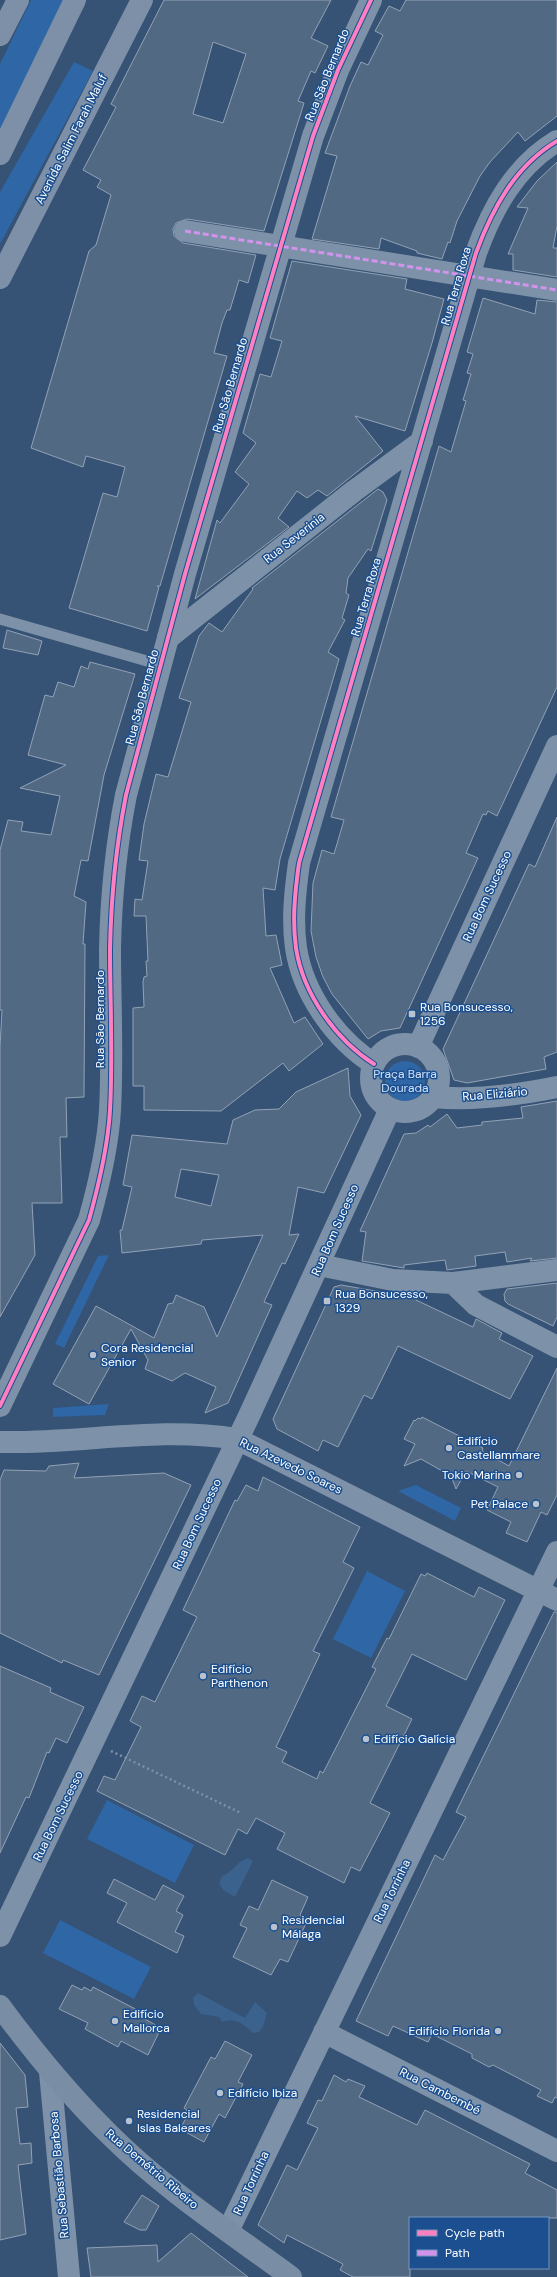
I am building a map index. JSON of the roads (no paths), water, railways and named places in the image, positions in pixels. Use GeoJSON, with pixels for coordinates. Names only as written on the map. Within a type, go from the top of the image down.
{"type":"FeatureCollection","features":[{"type":"Feature","properties":{"kind":"highway"},"geometry":{"type":"LineString","coordinates":[[0,35],[18,0]]}},
{"type":"Feature","properties":{"kind":"highway"},"geometry":{"type":"LineString","coordinates":[[2,151],[75,0]]}},
{"type":"Feature","properties":{"kind":"highway"},"geometry":{"type":"LineString","coordinates":[[2,151],[91,0]]}},
{"type":"Feature","properties":{"kind":"highway","name":"Avenida Salim Farah Maluf"},"geometry":{"type":"LineString","coordinates":[[0,278],[142,0]]}},
{"type":"Feature","properties":{"kind":"main road","name":"Rua Demétrio Ribeiro"},"geometry":{"type":"LineString","coordinates":[[0,2006],[50,2072],[126,2150],[228,2231],[291,2277]]}},
{"type":"Feature","properties":{"kind":"street","name":"Rua São Bernardo"},"geometry":{"type":"LineString","coordinates":[[0,1406],[89,1220],[97,1191],[110,1110],[110,947],[114,872],[119,831],[168,638],[313,136],[330,90],[357,26],[371,0]]}},
{"type":"Feature","properties":{"kind":"street","name":"Rua Terra Roxa"},"geometry":{"type":"LineString","coordinates":[[374,1064],[361,1056],[339,1034],[319,1007],[304,976],[296,950],[294,899],[299,863],[469,277],[484,232],[494,209],[509,186],[525,167],[547,147],[557,142]]}},
{"type":"Feature","properties":{"kind":"street"},"geometry":{"type":"LineString","coordinates":[[185,231],[557,290]]}},
{"type":"Feature","properties":{"kind":"street","name":"Rua Severinia"},"geometry":{"type":"LineString","coordinates":[[168,638],[354,491],[422,441]]}},
{"type":"Feature","properties":{"kind":"street","name":"Rua Bom Sucesso"},"geometry":{"type":"LineString","coordinates":[[418,1047],[557,746]]}},
{"type":"Feature","properties":{"kind":"street"},"geometry":{"type":"LineString","coordinates":[[406,1044],[418,1047],[430,1055],[437,1066],[439,1079],[434,1097],[429,1103],[418,1110],[404,1112],[390,1109],[380,1102],[374,1090],[371,1077],[374,1064],[382,1054],[393,1046],[406,1044]]}},
{"type":"Feature","properties":{"kind":"street","name":"Rua Eliziário"},"geometry":{"type":"LineString","coordinates":[[434,1097],[462,1098],[493,1096],[557,1087]]}},
{"type":"Feature","properties":{"kind":"street","name":"Rua Bom Sucesso"},"geometry":{"type":"LineString","coordinates":[[0,1936],[237,1439],[319,1265],[390,1109]]}},
{"type":"Feature","properties":{"kind":"street"},"geometry":{"type":"LineString","coordinates":[[319,1265],[393,1280],[453,1283],[557,1270]]}},
{"type":"Feature","properties":{"kind":"street"},"geometry":{"type":"LineString","coordinates":[[453,1283],[476,1305],[557,1347]]}},
{"type":"Feature","properties":{"kind":"street","name":"Rua Azevedo Soares"},"geometry":{"type":"LineString","coordinates":[[0,1442],[167,1434],[209,1434],[237,1439],[548,1595]]}},
{"type":"Feature","properties":{"kind":"street","name":"Rua Torrinha"},"geometry":{"type":"LineString","coordinates":[[228,2231],[324,2032],[548,1595],[557,1552]]}},
{"type":"Feature","properties":{"kind":"street","name":"Rua Cambembé"},"geometry":{"type":"LineString","coordinates":[[324,2032],[557,2151]]}},
{"type":"Feature","properties":{"kind":"street","name":"Rua Sebastião Barbosa"},"geometry":{"type":"LineString","coordinates":[[50,2072],[68,2277]]}},
{"type":"Feature","properties":{"kind":"lane"},"geometry":{"type":"LineString","coordinates":[[0,619],[161,665]]}},
{"type":"Feature","properties":{"kind":"place","name":"Rua Bonsucesso, 1256"},"geometry":{"type":"Point","coordinates":[412,1014]}},
{"type":"Feature","properties":{"kind":"place","name":"Rua Bonsucesso, 1329"},"geometry":{"type":"Point","coordinates":[327,1301]}},
{"type":"Feature","properties":{"kind":"place","name":"Cora Residencial Senior"},"geometry":{"type":"Point","coordinates":[93,1355]}},
{"type":"Feature","properties":{"kind":"place","name":"Edifício Castellammare"},"geometry":{"type":"Point","coordinates":[449,1448]}},
{"type":"Feature","properties":{"kind":"place","name":"Tokio Marina"},"geometry":{"type":"Point","coordinates":[519,1475]}},
{"type":"Feature","properties":{"kind":"place","name":"Pet Palace"},"geometry":{"type":"Point","coordinates":[536,1504]}},
{"type":"Feature","properties":{"kind":"place","name":"Edifício Parthenon"},"geometry":{"type":"Point","coordinates":[203,1676]}},
{"type":"Feature","properties":{"kind":"place","name":"Edifício Galícia"},"geometry":{"type":"Point","coordinates":[366,1739]}},
{"type":"Feature","properties":{"kind":"place","name":"Residencial Málaga"},"geometry":{"type":"Point","coordinates":[274,1927]}},
{"type":"Feature","properties":{"kind":"place","name":"Edifício Mallorca"},"geometry":{"type":"Point","coordinates":[115,2021]}},
{"type":"Feature","properties":{"kind":"place","name":"Edifício Florida"},"geometry":{"type":"Point","coordinates":[498,2031]}},
{"type":"Feature","properties":{"kind":"place","name":"Edifício Ibiza"},"geometry":{"type":"Point","coordinates":[220,2093]}},
{"type":"Feature","properties":{"kind":"place","name":"Residencial Islas Baleares"},"geometry":{"type":"Point","coordinates":[129,2121]}},
{"type":"Feature","properties":{"kind":"park label","name":"Praça Barra Dourada"},"geometry":{"type":"Point","coordinates":[405,1081]}}]}
